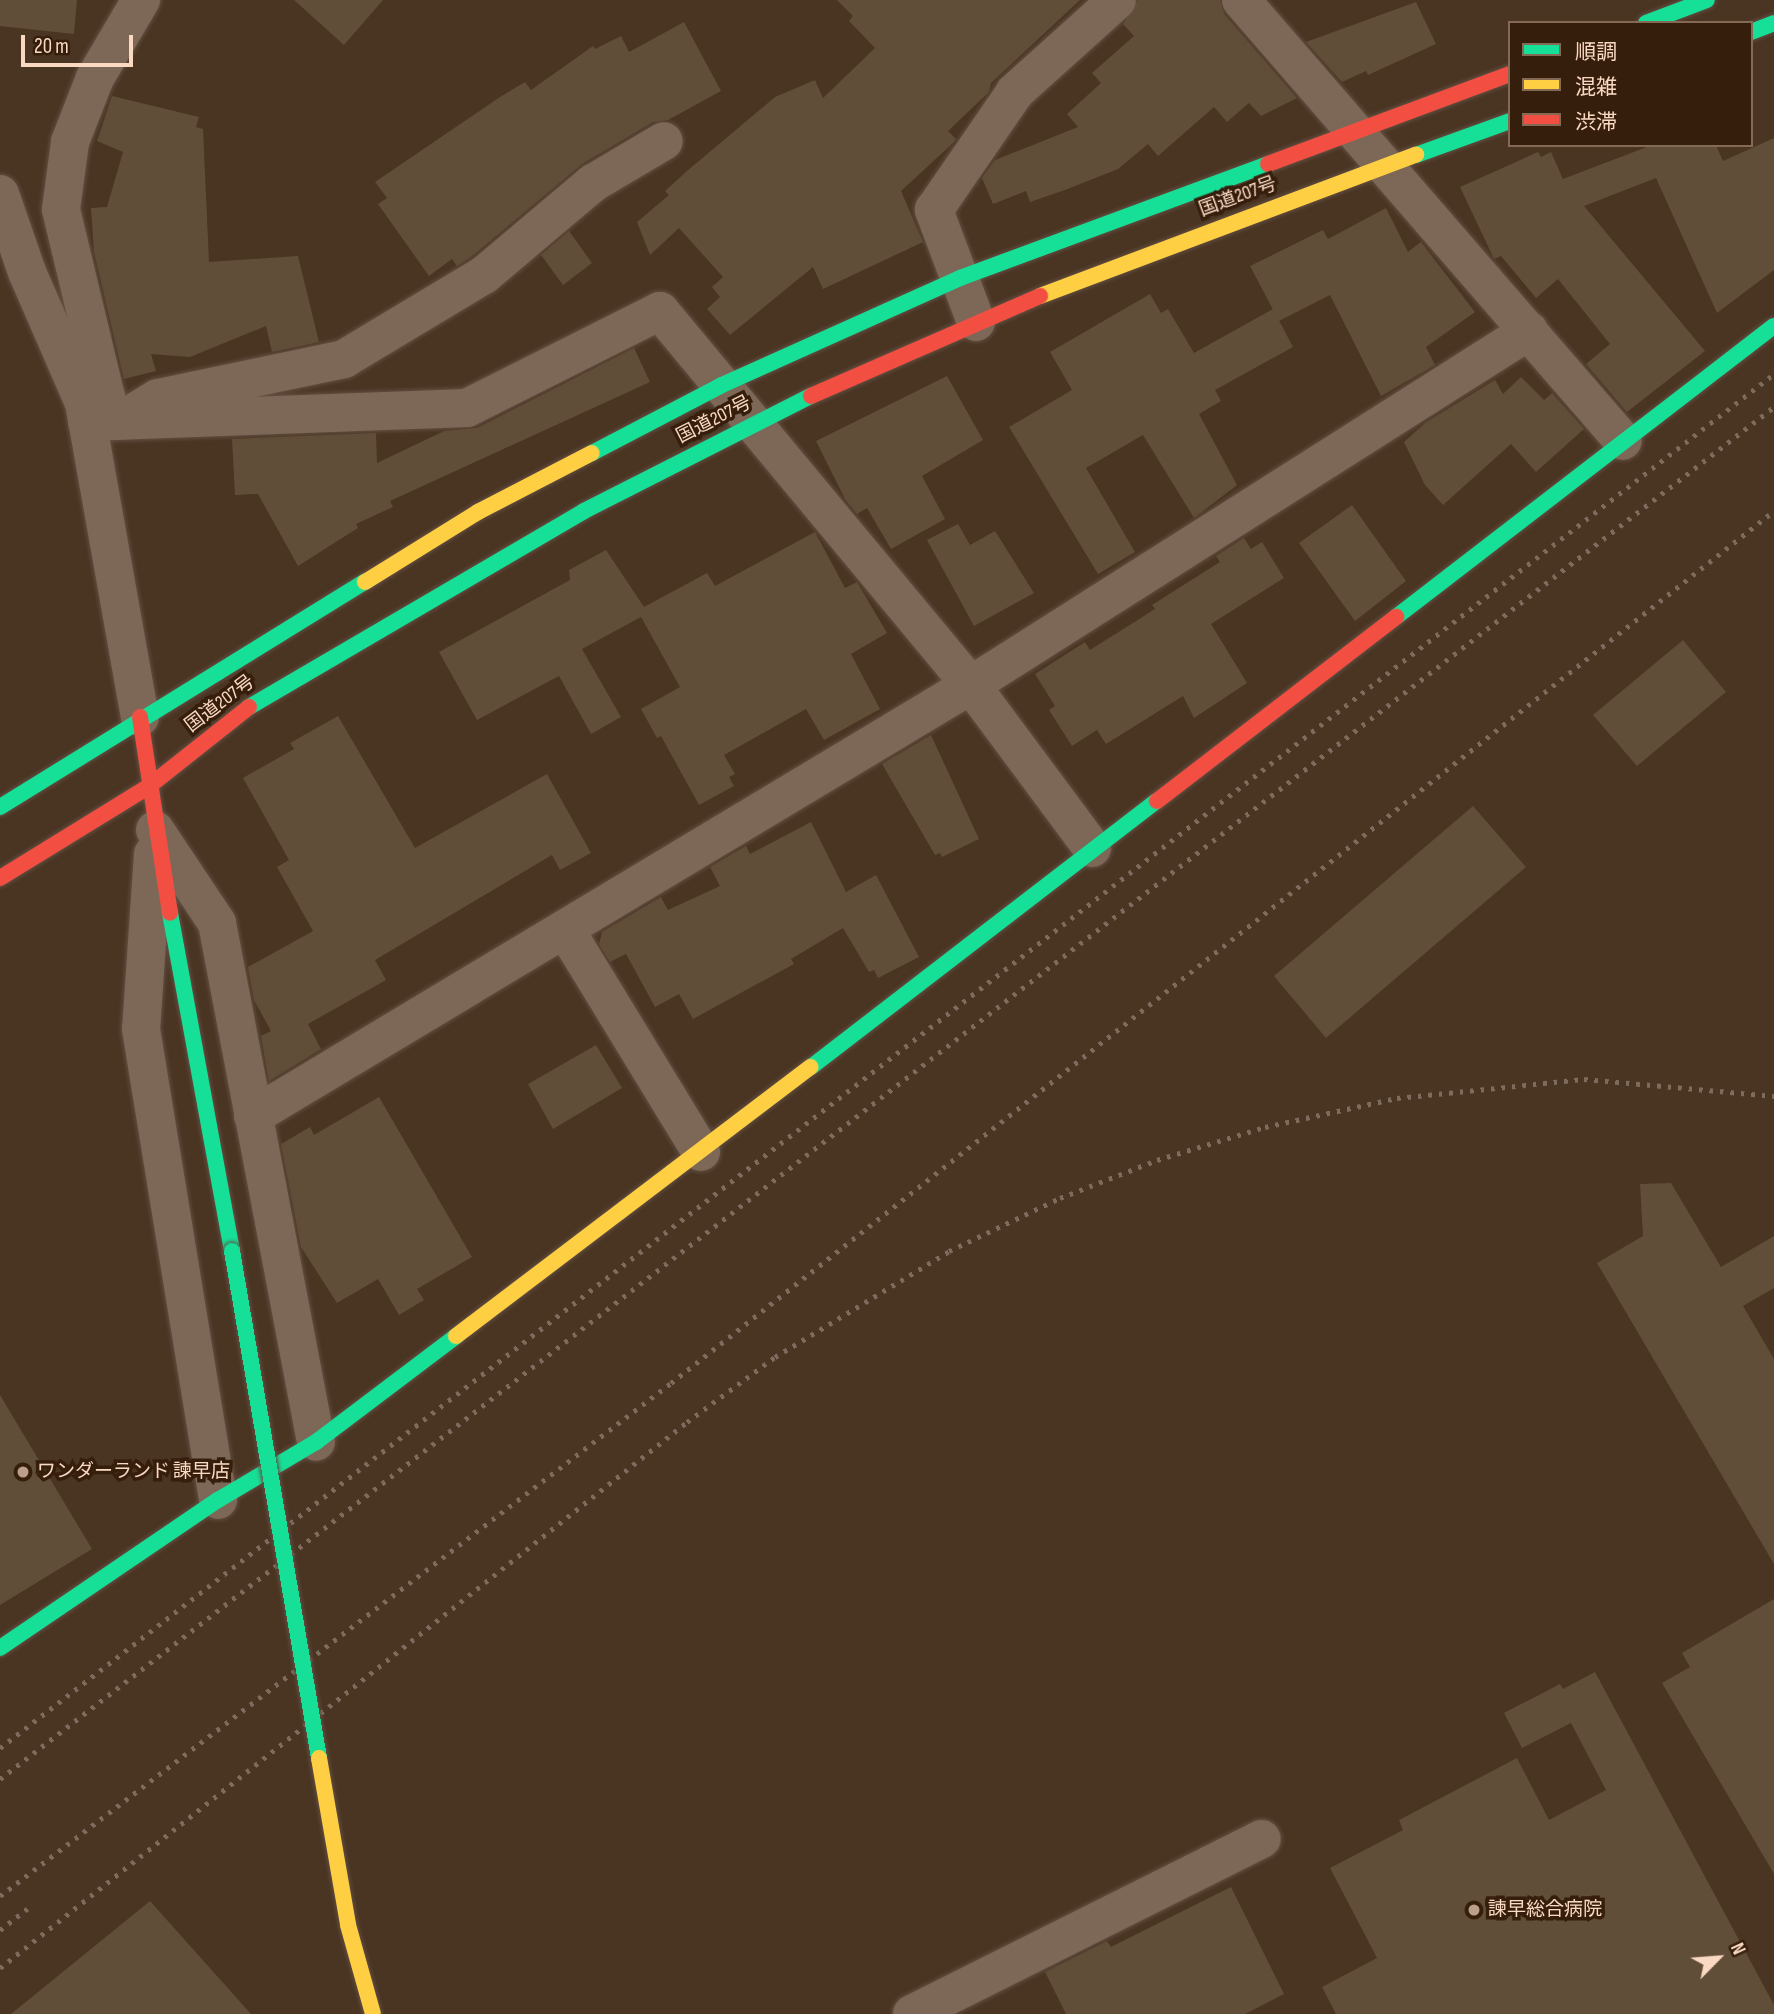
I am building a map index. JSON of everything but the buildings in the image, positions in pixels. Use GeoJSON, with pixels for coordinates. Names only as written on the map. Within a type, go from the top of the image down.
{"type":"FeatureCollection","features":[{"type":"Feature","properties":{"kind":"street"},"geometry":{"type":"LineString","coordinates":[[96,415],[106,397],[61,209],[71,142],[95,78],[141,0]]}},
{"type":"Feature","properties":{"kind":"street"},"geometry":{"type":"LineString","coordinates":[[976,323],[934,210],[1015,92],[1117,0]]}},
{"type":"Feature","properties":{"kind":"street"},"geometry":{"type":"LineString","coordinates":[[1241,0],[1623,441]]}},
{"type":"Feature","properties":{"kind":"street"},"geometry":{"type":"LineString","coordinates":[[1651,21],[1707,0]]}},
{"type":"Feature","properties":{"kind":"street"},"geometry":{"type":"LineString","coordinates":[[1753,31],[1774,23]]}},
{"type":"Feature","properties":{"kind":"street"},"geometry":{"type":"LineString","coordinates":[[0,807],[140,717],[478,512],[722,385],[960,278],[1508,75]]}},
{"type":"Feature","properties":{"kind":"street","name":"国道207号"},"geometry":{"type":"LineString","coordinates":[[0,878],[148,787],[258,699],[584,511],[752,423],[976,323],[1176,242],[1508,122]]}},
{"type":"Feature","properties":{"kind":"street"},"geometry":{"type":"LineString","coordinates":[[96,415],[158,398],[344,359],[484,275],[593,183],[664,141]]}},
{"type":"Feature","properties":{"kind":"street"},"geometry":{"type":"LineString","coordinates":[[0,194],[27,272],[96,415],[155,830],[232,1251],[348,1925],[373,2014]]}},
{"type":"Feature","properties":{"kind":"street"},"geometry":{"type":"LineString","coordinates":[[96,415],[467,408],[660,311],[971,684],[1092,848]]}},
{"type":"Feature","properties":{"kind":"street"},"geometry":{"type":"LineString","coordinates":[[0,1648],[218,1500],[316,1442],[701,1153],[1092,848],[1774,326]]}},
{"type":"Feature","properties":{"kind":"street"},"geometry":{"type":"LineString","coordinates":[[253,1116],[971,684],[1529,331]]}},
{"type":"Feature","properties":{"kind":"street"},"geometry":{"type":"LineString","coordinates":[[155,830],[217,923],[316,1442]]}},
{"type":"Feature","properties":{"kind":"street"},"geometry":{"type":"LineString","coordinates":[[155,830],[141,1029],[218,1500]]}},
{"type":"Feature","properties":{"kind":"street"},"geometry":{"type":"LineString","coordinates":[[565,929],[701,1153]]}},
{"type":"Feature","properties":{"kind":"street"},"geometry":{"type":"LineString","coordinates":[[912,2014],[1262,1839]]}},
{"type":"Feature","properties":{"kind":"railway"},"geometry":{"type":"LineString","coordinates":[[0,1748],[1774,374]]}},
{"type":"Feature","properties":{"kind":"railway"},"geometry":{"type":"LineString","coordinates":[[0,1779],[1774,407]]}},
{"type":"Feature","properties":{"kind":"railway"},"geometry":{"type":"LineString","coordinates":[[0,1896],[671,1383],[1774,511]]}},
{"type":"Feature","properties":{"kind":"railway"},"geometry":{"type":"LineString","coordinates":[[0,1968],[687,1422],[775,1357],[949,1251],[1060,1198],[1157,1160],[1265,1127],[1397,1098],[1584,1079],[1774,1096]]}},
{"type":"Feature","properties":{"kind":"railway"},"geometry":{"type":"LineString","coordinates":[[0,1930],[29,1907]]}},
{"type":"Feature","properties":{"kind":"traffic: fast"},"geometry":{"type":"LineString","coordinates":[[1651,21],[1707,0]]}},
{"type":"Feature","properties":{"kind":"traffic: fast"},"geometry":{"type":"LineString","coordinates":[[1753,31],[1774,23]]}},
{"type":"Feature","properties":{"kind":"traffic: fast"},"geometry":{"type":"LineString","coordinates":[[1416,155],[1508,122]]}},
{"type":"Feature","properties":{"kind":"traffic: fast"},"geometry":{"type":"LineString","coordinates":[[592,453],[722,385],[960,278],[1268,164]]}},
{"type":"Feature","properties":{"kind":"traffic: fast"},"geometry":{"type":"LineString","coordinates":[[1396,617],[1774,326]]}},
{"type":"Feature","properties":{"kind":"traffic: fast"},"geometry":{"type":"LineString","coordinates":[[249,707],[584,511],[811,396]]}},
{"type":"Feature","properties":{"kind":"traffic: fast"},"geometry":{"type":"LineString","coordinates":[[0,807],[365,582]]}},
{"type":"Feature","properties":{"kind":"traffic: fast"},"geometry":{"type":"LineString","coordinates":[[811,1067],[1157,801]]}},
{"type":"Feature","properties":{"kind":"traffic: fast"},"geometry":{"type":"LineString","coordinates":[[170,913],[232,1251]]}},
{"type":"Feature","properties":{"kind":"traffic: fast"},"geometry":{"type":"LineString","coordinates":[[232,1251],[319,1758]]}},
{"type":"Feature","properties":{"kind":"traffic: fast"},"geometry":{"type":"LineString","coordinates":[[0,1648],[218,1500],[316,1442],[456,1336]]}},
{"type":"Feature","properties":{"kind":"traffic: slow"},"geometry":{"type":"LineString","coordinates":[[1040,296],[1416,155]]}},
{"type":"Feature","properties":{"kind":"traffic: slow"},"geometry":{"type":"LineString","coordinates":[[365,582],[478,512],[592,453]]}},
{"type":"Feature","properties":{"kind":"traffic: slow"},"geometry":{"type":"LineString","coordinates":[[456,1336],[811,1067]]}},
{"type":"Feature","properties":{"kind":"traffic: slow"},"geometry":{"type":"LineString","coordinates":[[319,1758],[348,1925],[373,2014]]}},
{"type":"Feature","properties":{"kind":"traffic: jam"},"geometry":{"type":"LineString","coordinates":[[1268,164],[1508,75]]}},
{"type":"Feature","properties":{"kind":"traffic: jam"},"geometry":{"type":"LineString","coordinates":[[811,396],[1040,296]]}},
{"type":"Feature","properties":{"kind":"traffic: jam"},"geometry":{"type":"LineString","coordinates":[[1157,801],[1396,617]]}},
{"type":"Feature","properties":{"kind":"traffic: jam"},"geometry":{"type":"LineString","coordinates":[[0,878],[148,787],[249,707]]}},
{"type":"Feature","properties":{"kind":"traffic: jam"},"geometry":{"type":"LineString","coordinates":[[140,717],[170,913]]}},
{"type":"Feature","properties":{"kind":"place","name":"ワンダーランド 諫早店"},"geometry":{"type":"Point","coordinates":[23,1472]}},
{"type":"Feature","properties":{"kind":"place","name":"諫早総合病院"},"geometry":{"type":"Point","coordinates":[1474,1910]}}]}
